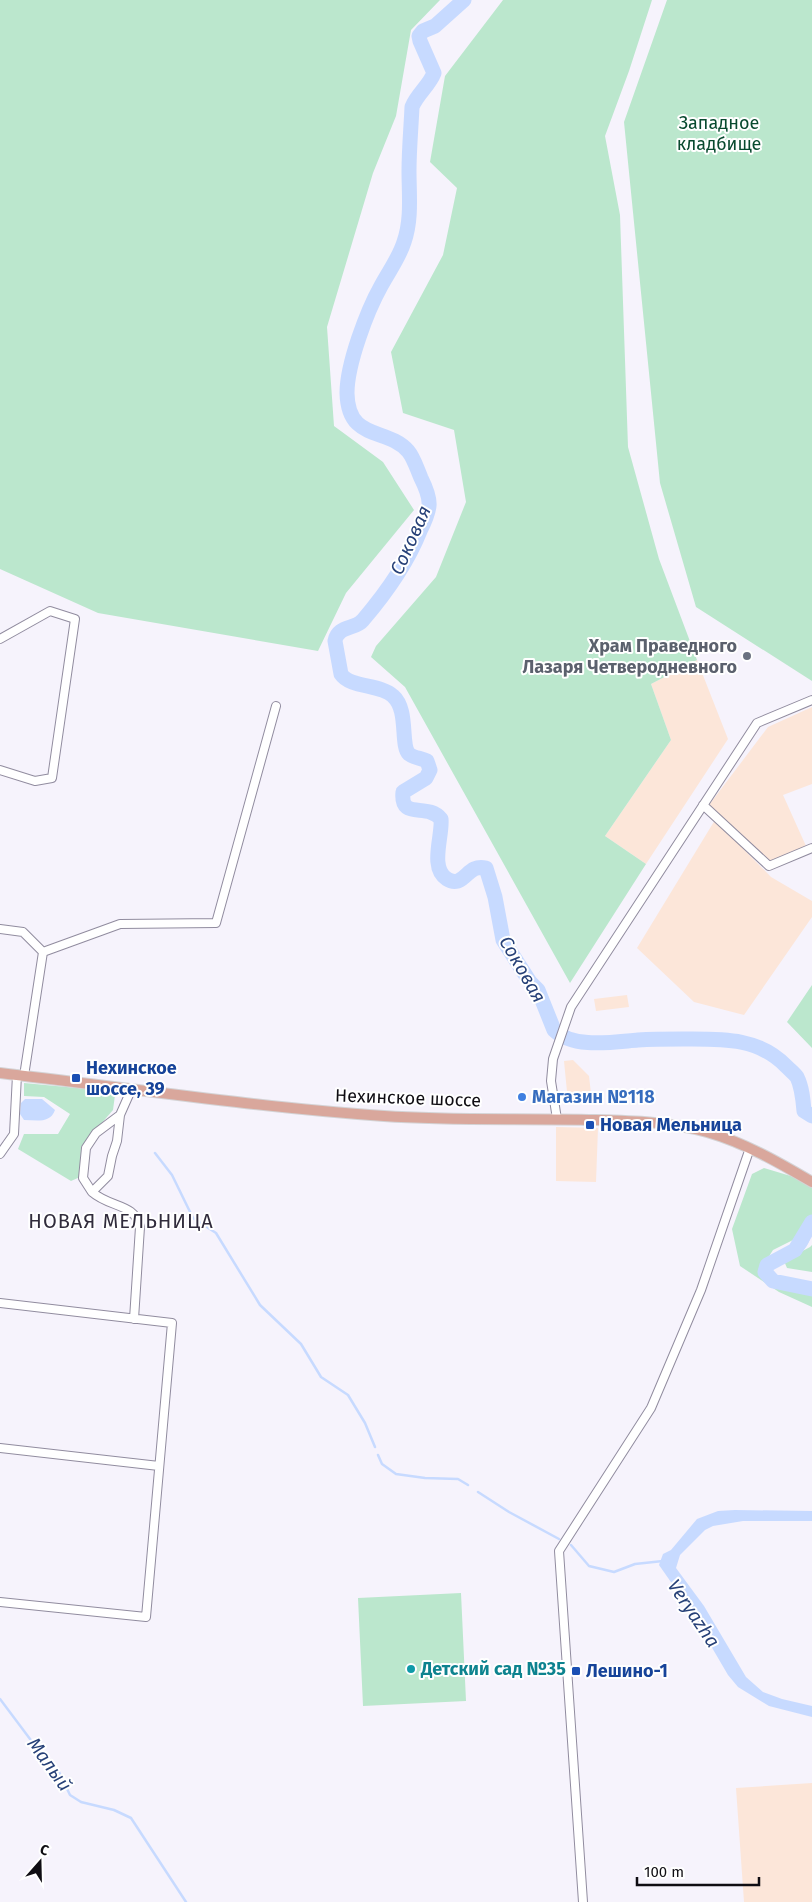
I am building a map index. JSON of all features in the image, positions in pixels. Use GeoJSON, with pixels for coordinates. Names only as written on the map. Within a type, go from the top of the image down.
{"type":"FeatureCollection","features":[{"type":"Feature","properties":{"kind":"main road","name":"Нехинское шоссе"},"geometry":{"type":"LineString","coordinates":[[0,1073],[285,1107],[386,1116],[627,1121],[672,1125],[707,1132],[750,1148],[809,1180]]}},
{"type":"Feature","properties":{"kind":"street"},"geometry":{"type":"LineString","coordinates":[[0,639],[50,611],[75,619],[52,778],[35,781],[0,770]]}},
{"type":"Feature","properties":{"kind":"street"},"geometry":{"type":"LineString","coordinates":[[556,1119],[551,1081],[553,1059],[571,1008],[757,723],[812,700]]}},
{"type":"Feature","properties":{"kind":"street"},"geometry":{"type":"LineString","coordinates":[[43,952],[120,924],[216,923],[276,706]]}},
{"type":"Feature","properties":{"kind":"street"},"geometry":{"type":"LineString","coordinates":[[703,805],[769,866],[812,848]]}},
{"type":"Feature","properties":{"kind":"street"},"geometry":{"type":"LineString","coordinates":[[0,929],[23,932],[43,952]]}},
{"type":"Feature","properties":{"kind":"street"},"geometry":{"type":"LineString","coordinates":[[0,1154],[14,1134],[21,1076],[43,952]]}},
{"type":"Feature","properties":{"kind":"street"},"geometry":{"type":"LineString","coordinates":[[92,1192],[108,1176],[117,1141],[120,1115],[132,1088]]}},
{"type":"Feature","properties":{"kind":"street"},"geometry":{"type":"LineString","coordinates":[[120,1115],[96,1133],[86,1148],[83,1178],[100,1200],[131,1211],[138,1219],[140,1227],[134,1319]]}},
{"type":"Feature","properties":{"kind":"street"},"geometry":{"type":"LineString","coordinates":[[583,1902],[559,1551],[651,1408],[701,1290],[750,1148]]}},
{"type":"Feature","properties":{"kind":"street"},"geometry":{"type":"LineString","coordinates":[[0,1303],[172,1323],[146,1617],[0,1602]]}},
{"type":"Feature","properties":{"kind":"street"},"geometry":{"type":"LineString","coordinates":[[0,1448],[159,1466]]}},
{"type":"Feature","properties":{"kind":"shaded area"},"geometry":{"type":"Polygon","coordinates":[[[697,660],[728,739],[646,864],[605,836],[671,740],[651,684],[697,660]]]}},
{"type":"Feature","properties":{"kind":"shaded area"},"geometry":{"type":"Polygon","coordinates":[[[812,707],[812,784],[783,795],[806,846],[770,862],[709,805],[768,727],[812,707]]]}},
{"type":"Feature","properties":{"kind":"shaded area"},"geometry":{"type":"Polygon","coordinates":[[[715,820],[771,877],[812,901],[812,917],[744,1015],[694,1002],[637,948],[715,820]]]}},
{"type":"Feature","properties":{"kind":"shaded area"},"geometry":{"type":"Polygon","coordinates":[[[627,995],[629,1007],[596,1011],[594,999],[627,995]]]}},
{"type":"Feature","properties":{"kind":"shaded area"},"geometry":{"type":"Polygon","coordinates":[[[573,1060],[589,1076],[592,1102],[568,1102],[564,1061],[573,1060]]]}},
{"type":"Feature","properties":{"kind":"shaded area"},"geometry":{"type":"Polygon","coordinates":[[[556,1127],[598,1128],[596,1182],[556,1181],[556,1127]]]}},
{"type":"Feature","properties":{"kind":"shaded area"},"geometry":{"type":"Polygon","coordinates":[[[812,1783],[812,1902],[744,1902],[736,1788],[812,1783]]]}},
{"type":"Feature","properties":{"kind":"green space"},"geometry":{"type":"Polygon","coordinates":[[[0,0],[440,0],[411,30],[396,116],[373,173],[327,327],[334,426],[383,462],[414,510],[346,593],[318,651],[98,613],[0,569],[0,0]]]}},
{"type":"Feature","properties":{"kind":"green space"},"geometry":{"type":"Polygon","coordinates":[[[503,0],[652,0],[605,136],[620,215],[628,447],[659,559],[697,660],[651,684],[671,740],[605,836],[646,864],[570,983],[405,687],[371,657],[376,646],[436,577],[466,502],[454,430],[403,413],[391,352],[443,255],[457,188],[430,162],[445,76],[503,0]]]}},
{"type":"Feature","properties":{"kind":"green space","name":"Западное кладбище"},"geometry":{"type":"Polygon","coordinates":[[[667,0],[812,0],[812,681],[696,607],[660,483],[624,122],[667,0]]]}},
{"type":"Feature","properties":{"kind":"green space"},"geometry":{"type":"Polygon","coordinates":[[[812,985],[812,1048],[787,1022],[812,985]]]}},
{"type":"Feature","properties":{"kind":"green space"},"geometry":{"type":"Polygon","coordinates":[[[24,1083],[109,1091],[115,1095],[113,1110],[81,1147],[80,1177],[71,1181],[18,1149],[24,1134],[58,1134],[70,1114],[44,1097],[24,1096],[24,1083]]]}},
{"type":"Feature","properties":{"kind":"green space"},"geometry":{"type":"Polygon","coordinates":[[[764,1168],[794,1177],[812,1187],[812,1216],[799,1237],[773,1250],[764,1264],[780,1281],[812,1290],[812,1307],[779,1292],[740,1266],[732,1229],[752,1174],[764,1168]]]}},
{"type":"Feature","properties":{"kind":"green space"},"geometry":{"type":"Polygon","coordinates":[[[812,1245],[812,1272],[787,1268],[784,1261],[812,1245]]]}},
{"type":"Feature","properties":{"kind":"green space"},"geometry":{"type":"Polygon","coordinates":[[[461,1593],[466,1701],[363,1706],[358,1598],[461,1593]]]}},
{"type":"Feature","properties":{"kind":"water"},"geometry":{"type":"Polygon","coordinates":[[[25,1099],[42,1099],[55,1110],[46,1119],[38,1121],[24,1120],[20,1114],[21,1103],[25,1099]]]}},
{"type":"Feature","properties":{"kind":"water"},"geometry":{"type":"Polygon","coordinates":[[[812,1224],[809,1241],[802,1251],[791,1259],[776,1265],[773,1270],[785,1279],[812,1285],[812,1293],[782,1284],[775,1280],[769,1269],[771,1262],[795,1250],[812,1224]]]}},
{"type":"Feature","properties":{"kind":"water"},"geometry":{"type":"Polygon","coordinates":[[[718,1511],[812,1511],[812,1521],[743,1521],[713,1526],[705,1530],[680,1555],[676,1568],[704,1606],[746,1677],[763,1692],[782,1699],[812,1706],[812,1717],[769,1706],[738,1687],[728,1675],[687,1605],[659,1565],[663,1554],[671,1550],[697,1519],[718,1511]]]}},
{"type":"Feature","properties":{"kind":"waterway","name":"Соковая"},"geometry":{"type":"LineString","coordinates":[[464,0],[435,26],[423,31],[419,36],[434,73],[412,107],[407,233],[399,254],[364,323],[350,368],[347,393],[349,409],[361,427],[390,439],[408,451],[427,492],[428,509],[409,555],[388,589],[360,623],[343,630],[337,636],[335,641],[341,674],[351,682],[388,692],[398,702],[403,718],[406,749],[409,754],[427,761],[430,770],[426,778],[403,792],[403,801],[410,809],[429,812],[441,819],[438,859],[442,874],[447,879],[458,881],[473,869],[486,868],[495,897],[503,940],[530,982],[538,990],[554,1030],[572,1040],[594,1043],[649,1039],[711,1039],[751,1045],[775,1057],[796,1076],[801,1089],[804,1111],[812,1116]]}},
{"type":"Feature","properties":{"kind":"waterway"},"geometry":{"type":"LineString","coordinates":[[155,1153],[172,1175],[193,1218],[216,1233],[260,1305],[301,1344],[321,1377],[348,1395],[365,1423],[375,1447]]}},
{"type":"Feature","properties":{"kind":"waterway","name":"Veryazha"},"geometry":{"type":"LineString","coordinates":[[812,1222],[795,1250],[767,1265],[765,1272],[773,1281],[812,1289]]}},
{"type":"Feature","properties":{"kind":"waterway"},"geometry":{"type":"LineString","coordinates":[[378,1455],[382,1464],[396,1474],[425,1478],[458,1479],[468,1485]]}},
{"type":"Feature","properties":{"kind":"waterway"},"geometry":{"type":"LineString","coordinates":[[478,1492],[509,1512],[559,1539]]}},
{"type":"Feature","properties":{"kind":"waterway"},"geometry":{"type":"LineString","coordinates":[[571,1545],[589,1566],[614,1572],[635,1564],[663,1561]]}},
{"type":"Feature","properties":{"kind":"waterway","name":"Малый"},"geometry":{"type":"LineString","coordinates":[[0,1699],[45,1759],[59,1772],[70,1795],[81,1802],[114,1810],[131,1818],[186,1902]]}},
{"type":"Feature","properties":{"kind":"place","name":"Храм Праведного Лазаря Четверодневного"},"geometry":{"type":"Point","coordinates":[747,656]}},
{"type":"Feature","properties":{"kind":"place","name":"Нехинское шоссе, 39"},"geometry":{"type":"Point","coordinates":[76,1078]}},
{"type":"Feature","properties":{"kind":"place","name":"Магазин №118"},"geometry":{"type":"Point","coordinates":[522,1097]}},
{"type":"Feature","properties":{"kind":"place","name":"Новая Мельница"},"geometry":{"type":"Point","coordinates":[590,1125]}},
{"type":"Feature","properties":{"kind":"place","name":"Детский сад №35"},"geometry":{"type":"Point","coordinates":[411,1669]}},
{"type":"Feature","properties":{"kind":"place","name":"Лешино-1"},"geometry":{"type":"Point","coordinates":[576,1671]}},
{"type":"Feature","properties":{"kind":"district","name":"НОВАЯ МЕЛЬНИЦА"},"geometry":{"type":"Point","coordinates":[121,1221]}}]}
